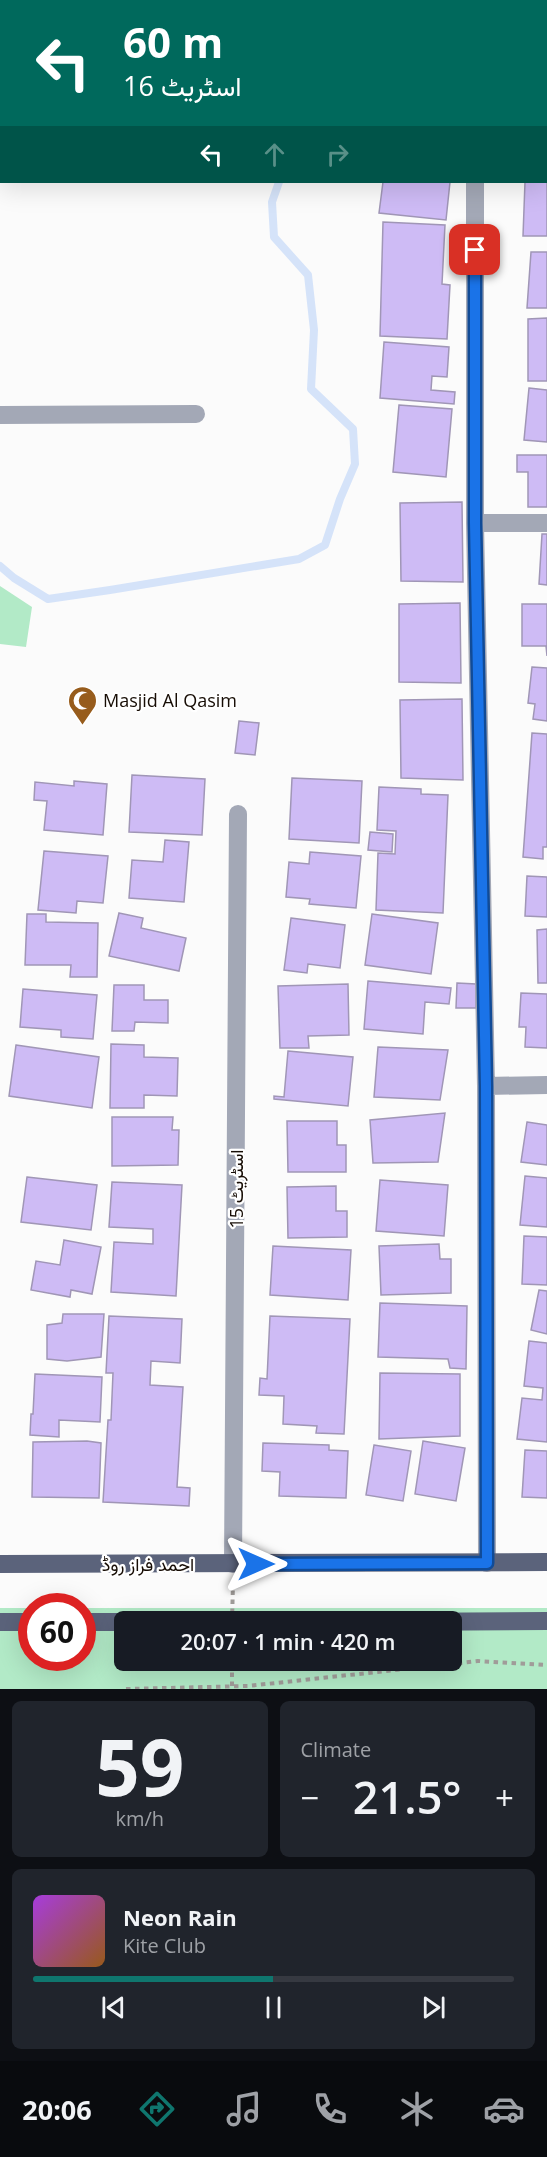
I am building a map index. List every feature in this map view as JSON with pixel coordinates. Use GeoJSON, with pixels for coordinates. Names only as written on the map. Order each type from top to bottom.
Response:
{"type":"FeatureCollection","features":[{"type":"Feature","properties":{"kind":"main road","name":"احمد فراز روڈ"},"geometry":{"type":"LineString","coordinates":[[0,1564],[547,1563]]}},
{"type":"Feature","properties":{"kind":"main road"},"geometry":{"type":"LineString","coordinates":[[462,1622],[547,1621]]}},
{"type":"Feature","properties":{"kind":"main road"},"geometry":{"type":"LineString","coordinates":[[0,1622],[18,1622]]}},
{"type":"Feature","properties":{"kind":"main road"},"geometry":{"type":"LineString","coordinates":[[96,1622],[114,1622]]}},
{"type":"Feature","properties":{"kind":"street"},"geometry":{"type":"LineString","coordinates":[[475,183],[475,523],[486,1086],[487,1563]]}},
{"type":"Feature","properties":{"kind":"street"},"geometry":{"type":"LineString","coordinates":[[0,414],[196,414]]}},
{"type":"Feature","properties":{"kind":"street"},"geometry":{"type":"LineString","coordinates":[[475,523],[547,523]]}},
{"type":"Feature","properties":{"kind":"street","name":"اسٹریٹ 15"},"geometry":{"type":"LineString","coordinates":[[233,1564],[238,814]]}},
{"type":"Feature","properties":{"kind":"street"},"geometry":{"type":"LineString","coordinates":[[486,1086],[547,1085]]}},
{"type":"Feature","properties":{"kind":"path"},"geometry":{"type":"LineString","coordinates":[[232,1611],[233,1564]]}},
{"type":"Feature","properties":{"kind":"path"},"geometry":{"type":"LineString","coordinates":[[126,1689],[232,1686],[343,1677],[478,1661],[547,1665]]}},
{"type":"Feature","properties":{"kind":"path"},"geometry":{"type":"LineString","coordinates":[[232,1671],[232,1686]]}},
{"type":"Feature","properties":{"kind":"green space"},"geometry":{"type":"Polygon","coordinates":[[[0,586],[32,607],[26,647],[0,644],[0,586]]]}},
{"type":"Feature","properties":{"kind":"green space"},"geometry":{"type":"Polygon","coordinates":[[[0,1608],[18,1608],[18,1671],[96,1671],[96,1608],[547,1608],[547,1689],[0,1689],[0,1608]]]}},
{"type":"Feature","properties":{"kind":"building"},"geometry":{"type":"Polygon","coordinates":[[[383,183],[450,183],[446,220],[379,213],[383,183]]]}},
{"type":"Feature","properties":{"kind":"building"},"geometry":{"type":"Polygon","coordinates":[[[525,183],[547,183],[547,236],[523,236],[525,183]]]}},
{"type":"Feature","properties":{"kind":"building"},"geometry":{"type":"Polygon","coordinates":[[[383,222],[445,225],[442,284],[450,285],[447,339],[380,336],[383,222]]]}},
{"type":"Feature","properties":{"kind":"building"},"geometry":{"type":"Polygon","coordinates":[[[531,252],[547,252],[547,308],[527,308],[531,252]]]}},
{"type":"Feature","properties":{"kind":"building"},"geometry":{"type":"Polygon","coordinates":[[[547,318],[547,381],[528,381],[528,319],[547,318]]]}},
{"type":"Feature","properties":{"kind":"building"},"geometry":{"type":"Polygon","coordinates":[[[384,342],[449,347],[447,377],[432,376],[431,390],[455,392],[454,404],[380,398],[384,342]]]}},
{"type":"Feature","properties":{"kind":"building"},"geometry":{"type":"Polygon","coordinates":[[[529,388],[547,390],[547,442],[524,440],[529,388]]]}},
{"type":"Feature","properties":{"kind":"building"},"geometry":{"type":"Polygon","coordinates":[[[399,405],[452,409],[446,477],[393,472],[399,405]]]}},
{"type":"Feature","properties":{"kind":"building"},"geometry":{"type":"Polygon","coordinates":[[[517,455],[547,455],[547,507],[528,507],[528,472],[517,472],[517,455]]]}},
{"type":"Feature","properties":{"kind":"building"},"geometry":{"type":"Polygon","coordinates":[[[462,502],[463,582],[401,581],[400,503],[462,502]]]}},
{"type":"Feature","properties":{"kind":"building"},"geometry":{"type":"Polygon","coordinates":[[[542,534],[547,534],[547,585],[539,584],[542,534]]]}},
{"type":"Feature","properties":{"kind":"building"},"geometry":{"type":"Polygon","coordinates":[[[460,603],[461,683],[399,682],[399,604],[460,603]]]}},
{"type":"Feature","properties":{"kind":"building"},"geometry":{"type":"Polygon","coordinates":[[[522,604],[547,604],[547,656],[546,646],[522,646],[522,604]]]}},
{"type":"Feature","properties":{"kind":"building"},"geometry":{"type":"Polygon","coordinates":[[[532,667],[547,668],[547,721],[533,719],[535,704],[528,703],[532,667]]]}},
{"type":"Feature","properties":{"kind":"building"},"geometry":{"type":"Polygon","coordinates":[[[462,699],[463,780],[401,778],[400,700],[462,699]]]}},
{"type":"Feature","properties":{"kind":"building"},"geometry":{"type":"Polygon","coordinates":[[[239,721],[259,723],[255,755],[235,753],[239,721]]]}},
{"type":"Feature","properties":{"kind":"building"},"geometry":{"type":"Polygon","coordinates":[[[532,733],[547,734],[547,847],[543,847],[543,859],[523,857],[532,733]]]}},
{"type":"Feature","properties":{"kind":"building"},"geometry":{"type":"Polygon","coordinates":[[[132,775],[205,779],[202,835],[129,832],[132,775]]]}},
{"type":"Feature","properties":{"kind":"building"},"geometry":{"type":"Polygon","coordinates":[[[292,778],[362,781],[359,843],[289,839],[292,778]]]}},
{"type":"Feature","properties":{"kind":"building"},"geometry":{"type":"Polygon","coordinates":[[[74,781],[107,784],[103,835],[44,830],[47,801],[34,800],[35,782],[74,786],[74,781]]]}},
{"type":"Feature","properties":{"kind":"building"},"geometry":{"type":"Polygon","coordinates":[[[379,787],[421,789],[421,794],[448,795],[443,913],[376,910],[378,853],[395,854],[396,831],[377,830],[379,787]]]}},
{"type":"Feature","properties":{"kind":"building"},"geometry":{"type":"Polygon","coordinates":[[[370,832],[393,834],[392,852],[368,850],[370,832]]]}},
{"type":"Feature","properties":{"kind":"building"},"geometry":{"type":"Polygon","coordinates":[[[165,840],[189,842],[184,902],[129,898],[132,860],[163,862],[165,840]]]}},
{"type":"Feature","properties":{"kind":"building"},"geometry":{"type":"Polygon","coordinates":[[[44,851],[108,856],[103,903],[77,901],[76,913],[38,910],[44,851]]]}},
{"type":"Feature","properties":{"kind":"building"},"geometry":{"type":"Polygon","coordinates":[[[310,852],[361,856],[356,908],[309,904],[310,899],[286,897],[289,862],[309,864],[310,852]]]}},
{"type":"Feature","properties":{"kind":"building"},"geometry":{"type":"Polygon","coordinates":[[[527,876],[547,877],[547,917],[525,916],[527,876]]]}},
{"type":"Feature","properties":{"kind":"building"},"geometry":{"type":"Polygon","coordinates":[[[119,913],[143,918],[141,928],[186,938],[179,971],[109,956],[119,913]]]}},
{"type":"Feature","properties":{"kind":"building"},"geometry":{"type":"Polygon","coordinates":[[[27,914],[46,914],[46,922],[98,923],[97,977],[70,977],[71,965],[25,965],[27,914]]]}},
{"type":"Feature","properties":{"kind":"building"},"geometry":{"type":"Polygon","coordinates":[[[372,914],[438,923],[431,974],[365,965],[372,914]]]}},
{"type":"Feature","properties":{"kind":"building"},"geometry":{"type":"Polygon","coordinates":[[[291,918],[345,925],[340,968],[308,964],[307,973],[284,970],[291,918]]]}},
{"type":"Feature","properties":{"kind":"building"},"geometry":{"type":"Polygon","coordinates":[[[547,929],[547,983],[538,983],[537,930],[547,929]]]}},
{"type":"Feature","properties":{"kind":"building"},"geometry":{"type":"Polygon","coordinates":[[[368,981],[451,988],[449,1004],[425,1002],[423,1034],[364,1029],[368,981]]]}},
{"type":"Feature","properties":{"kind":"building"},"geometry":{"type":"Polygon","coordinates":[[[457,983],[476,984],[476,1008],[456,1008],[457,983]]]}},
{"type":"Feature","properties":{"kind":"building"},"geometry":{"type":"Polygon","coordinates":[[[348,984],[349,1035],[308,1036],[309,1048],[280,1048],[278,986],[348,984]]]}},
{"type":"Feature","properties":{"kind":"building"},"geometry":{"type":"Polygon","coordinates":[[[114,985],[144,985],[144,1000],[168,1000],[168,1023],[135,1022],[134,1031],[112,1031],[114,985]]]}},
{"type":"Feature","properties":{"kind":"building"},"geometry":{"type":"Polygon","coordinates":[[[23,989],[97,995],[93,1039],[61,1037],[61,1030],[20,1027],[23,989]]]}},
{"type":"Feature","properties":{"kind":"building"},"geometry":{"type":"Polygon","coordinates":[[[521,993],[547,994],[547,1048],[525,1047],[526,1027],[519,1027],[521,993]]]}},
{"type":"Feature","properties":{"kind":"building"},"geometry":{"type":"Polygon","coordinates":[[[111,1044],[144,1045],[144,1057],[178,1058],[177,1096],[144,1095],[144,1108],[110,1108],[111,1044]]]}},
{"type":"Feature","properties":{"kind":"building"},"geometry":{"type":"Polygon","coordinates":[[[16,1045],[99,1057],[92,1108],[9,1096],[16,1045]]]}},
{"type":"Feature","properties":{"kind":"building"},"geometry":{"type":"Polygon","coordinates":[[[378,1047],[448,1050],[440,1100],[374,1097],[378,1047]]]}},
{"type":"Feature","properties":{"kind":"building"},"geometry":{"type":"Polygon","coordinates":[[[288,1051],[353,1057],[348,1106],[274,1099],[274,1096],[284,1097],[288,1051]]]}},
{"type":"Feature","properties":{"kind":"building"},"geometry":{"type":"Polygon","coordinates":[[[445,1113],[438,1162],[373,1163],[370,1120],[445,1113]]]}},
{"type":"Feature","properties":{"kind":"building"},"geometry":{"type":"Polygon","coordinates":[[[112,1117],[173,1117],[172,1130],[179,1130],[178,1165],[112,1166],[112,1117]]]}},
{"type":"Feature","properties":{"kind":"building"},"geometry":{"type":"Polygon","coordinates":[[[287,1121],[337,1121],[337,1145],[346,1145],[346,1172],[288,1172],[287,1121]]]}},
{"type":"Feature","properties":{"kind":"building"},"geometry":{"type":"Polygon","coordinates":[[[527,1122],[547,1125],[547,1165],[521,1162],[527,1122]]]}},
{"type":"Feature","properties":{"kind":"building"},"geometry":{"type":"Polygon","coordinates":[[[525,1176],[547,1178],[547,1227],[520,1225],[525,1176]]]}},
{"type":"Feature","properties":{"kind":"building"},"geometry":{"type":"Polygon","coordinates":[[[27,1177],[97,1185],[91,1230],[21,1222],[27,1177]]]}},
{"type":"Feature","properties":{"kind":"building"},"geometry":{"type":"Polygon","coordinates":[[[380,1180],[448,1185],[444,1236],[376,1231],[380,1180]]]}},
{"type":"Feature","properties":{"kind":"building"},"geometry":{"type":"Polygon","coordinates":[[[112,1182],[182,1185],[176,1296],[111,1292],[114,1242],[153,1244],[153,1229],[109,1227],[112,1182]]]}},
{"type":"Feature","properties":{"kind":"building"},"geometry":{"type":"Polygon","coordinates":[[[336,1186],[336,1211],[347,1211],[347,1237],[288,1238],[287,1187],[336,1186]]]}},
{"type":"Feature","properties":{"kind":"building"},"geometry":{"type":"Polygon","coordinates":[[[524,1236],[547,1237],[547,1285],[522,1284],[524,1236]]]}},
{"type":"Feature","properties":{"kind":"building"},"geometry":{"type":"Polygon","coordinates":[[[64,1240],[101,1247],[92,1294],[71,1290],[70,1297],[31,1290],[36,1261],[60,1265],[64,1240]]]}},
{"type":"Feature","properties":{"kind":"building"},"geometry":{"type":"Polygon","coordinates":[[[439,1244],[440,1259],[451,1259],[451,1293],[381,1295],[379,1246],[439,1244]]]}},
{"type":"Feature","properties":{"kind":"building"},"geometry":{"type":"Polygon","coordinates":[[[273,1246],[351,1250],[348,1300],[270,1295],[273,1246]]]}},
{"type":"Feature","properties":{"kind":"building"},"geometry":{"type":"Polygon","coordinates":[[[539,1290],[547,1291],[547,1334],[531,1330],[539,1290]]]}},
{"type":"Feature","properties":{"kind":"building"},"geometry":{"type":"Polygon","coordinates":[[[380,1303],[467,1306],[466,1369],[450,1368],[448,1359],[378,1357],[380,1303]]]}},
{"type":"Feature","properties":{"kind":"building"},"geometry":{"type":"Polygon","coordinates":[[[63,1314],[104,1314],[101,1357],[67,1361],[47,1359],[47,1325],[62,1323],[63,1314]]]}},
{"type":"Feature","properties":{"kind":"building"},"geometry":{"type":"Polygon","coordinates":[[[109,1316],[182,1319],[180,1363],[151,1361],[150,1385],[183,1387],[177,1487],[190,1488],[189,1506],[103,1502],[113,1373],[106,1373],[109,1316]]]}},
{"type":"Feature","properties":{"kind":"building"},"geometry":{"type":"Polygon","coordinates":[[[270,1316],[350,1319],[344,1434],[316,1433],[317,1426],[283,1424],[284,1396],[259,1395],[260,1378],[267,1379],[270,1316]]]}},
{"type":"Feature","properties":{"kind":"building"},"geometry":{"type":"Polygon","coordinates":[[[529,1341],[547,1343],[547,1442],[517,1439],[522,1398],[542,1400],[543,1388],[524,1386],[529,1341]]]}},
{"type":"Feature","properties":{"kind":"building"},"geometry":{"type":"Polygon","coordinates":[[[380,1373],[460,1374],[460,1436],[379,1439],[380,1373]]]}},
{"type":"Feature","properties":{"kind":"building"},"geometry":{"type":"Polygon","coordinates":[[[35,1374],[102,1377],[100,1422],[59,1420],[59,1437],[30,1435],[35,1374]]]}},
{"type":"Feature","properties":{"kind":"building"},"geometry":{"type":"Polygon","coordinates":[[[423,1441],[465,1448],[456,1501],[415,1494],[423,1441]]]}},
{"type":"Feature","properties":{"kind":"building"},"geometry":{"type":"Polygon","coordinates":[[[33,1442],[101,1443],[99,1498],[32,1497],[33,1442]]]}},
{"type":"Feature","properties":{"kind":"building"},"geometry":{"type":"Polygon","coordinates":[[[263,1443],[329,1445],[329,1450],[348,1451],[346,1498],[279,1496],[280,1472],[262,1471],[263,1443]]]}},
{"type":"Feature","properties":{"kind":"building"},"geometry":{"type":"Polygon","coordinates":[[[374,1445],[411,1451],[403,1501],[366,1495],[374,1445]]]}},
{"type":"Feature","properties":{"kind":"building"},"geometry":{"type":"Polygon","coordinates":[[[525,1450],[547,1451],[547,1498],[522,1497],[525,1450]]]}},
{"type":"Feature","properties":{"kind":"waterway"},"geometry":{"type":"LineString","coordinates":[[0,566],[14,578],[48,599],[299,559],[325,545],[340,499],[355,464],[353,429],[311,389],[314,330],[308,275],[274,237],[272,202],[279,183]]}},
{"type":"Feature","properties":{"kind":"place","name":"Masjid Al Qasim"},"geometry":{"type":"Point","coordinates":[82,726]}},
{"type":"Feature","properties":{"kind":"route"},"geometry":{"type":"LineString","coordinates":[[256,1564],[487,1563],[486,1086],[475,523],[475,250]]}}]}
